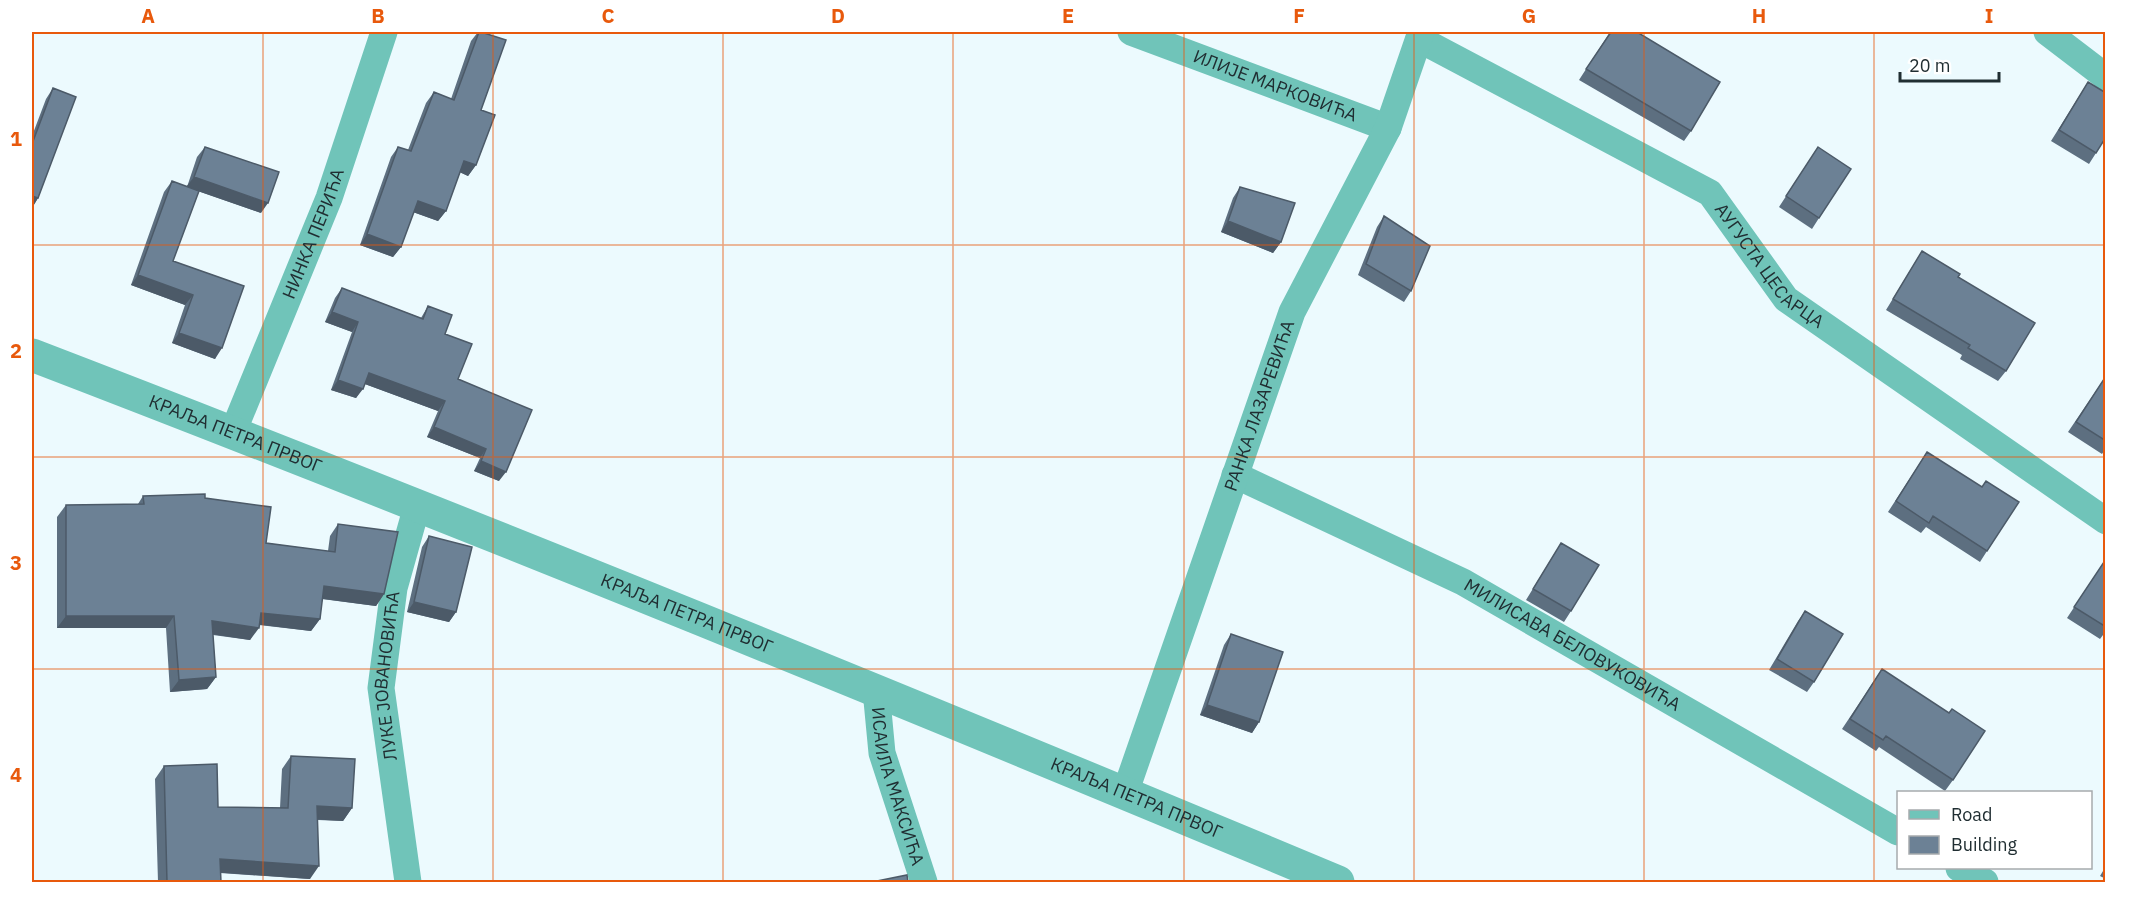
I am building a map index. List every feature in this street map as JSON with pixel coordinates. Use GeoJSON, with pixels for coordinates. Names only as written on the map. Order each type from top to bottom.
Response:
{"type":"FeatureCollection","features":[{"type":"Feature","properties":{"kind":"street","name":"НИНКА ПЕРИЋА"},"geometry":{"type":"LineString","coordinates":[[233,432],[329,198],[384,32]]}},
{"type":"Feature","properties":{"kind":"street","name":"ИЛИЈЕ МАРКОВИЋА"},"geometry":{"type":"LineString","coordinates":[[1131,32],[1388,128]]}},
{"type":"Feature","properties":{"kind":"street"},"geometry":{"type":"LineString","coordinates":[[2047,32],[2106,77]]}},
{"type":"Feature","properties":{"kind":"street","name":"РАНКА ЛАЗАРЕВИЋА"},"geometry":{"type":"LineString","coordinates":[[1125,793],[1292,312],[1388,128],[1420,35]]}},
{"type":"Feature","properties":{"kind":"street","name":"АУГУСТА ЦЕСАРЦА"},"geometry":{"type":"LineString","coordinates":[[1420,35],[1710,193],[1786,299],[2106,521]]}},
{"type":"Feature","properties":{"kind":"street","name":"КРАЉА ПЕТРА ПРВОГ"},"geometry":{"type":"LineString","coordinates":[[32,355],[233,432],[876,690],[1338,882]]}},
{"type":"Feature","properties":{"kind":"street","name":"МИЛИСАВА БЕЛОВУКОВИЋА"},"geometry":{"type":"LineString","coordinates":[[1235,475],[1463,582],[1897,831]]}},
{"type":"Feature","properties":{"kind":"street","name":"ЛУКЕ ЈОВАНОВИЋА"},"geometry":{"type":"LineString","coordinates":[[408,882],[381,688],[394,588],[417,506]]}},
{"type":"Feature","properties":{"kind":"street","name":"ИСАИЛА МАКСИЋА"},"geometry":{"type":"LineString","coordinates":[[876,690],[882,753],[924,882]]}},
{"type":"Feature","properties":{"kind":"street"},"geometry":{"type":"LineString","coordinates":[[1962,869],[1985,882]]}},
{"type":"Feature","properties":{"kind":"building"},"geometry":{"type":"Polygon","coordinates":[[[479,32],[506,40],[481,110],[495,115],[476,165],[464,161],[446,211],[418,201],[401,247],[367,234],[398,147],[411,151],[434,92],[454,100],[479,32]]]}},
{"type":"Feature","properties":{"kind":"building"},"geometry":{"type":"Polygon","coordinates":[[[1611,32],[1637,32],[1720,82],[1691,131],[1586,69],[1611,32]]]}},
{"type":"Feature","properties":{"kind":"building"},"geometry":{"type":"Polygon","coordinates":[[[2088,82],[2106,93],[2106,137],[2096,153],[2059,130],[2088,82]]]}},
{"type":"Feature","properties":{"kind":"building"},"geometry":{"type":"Polygon","coordinates":[[[53,88],[76,97],[38,198],[32,196],[32,144],[53,88]]]}},
{"type":"Feature","properties":{"kind":"building"},"geometry":{"type":"Polygon","coordinates":[[[205,147],[279,172],[268,203],[194,177],[205,147]]]}},
{"type":"Feature","properties":{"kind":"building"},"geometry":{"type":"Polygon","coordinates":[[[1818,147],[1851,169],[1819,218],[1786,196],[1818,147]]]}},
{"type":"Feature","properties":{"kind":"building"},"geometry":{"type":"Polygon","coordinates":[[[172,181],[199,191],[173,261],[244,286],[222,348],[179,333],[193,295],[138,275],[172,181]]]}},
{"type":"Feature","properties":{"kind":"building"},"geometry":{"type":"Polygon","coordinates":[[[1240,187],[1295,203],[1281,242],[1228,221],[1240,187]]]}},
{"type":"Feature","properties":{"kind":"building"},"geometry":{"type":"Polygon","coordinates":[[[1384,216],[1430,246],[1411,291],[1366,264],[1384,216]]]}},
{"type":"Feature","properties":{"kind":"building"},"geometry":{"type":"Polygon","coordinates":[[[1922,251],[1960,274],[1958,277],[2035,323],[2006,371],[1968,348],[1970,345],[1893,299],[1922,251]]]}},
{"type":"Feature","properties":{"kind":"building"},"geometry":{"type":"Polygon","coordinates":[[[342,288],[423,319],[428,306],[452,315],[445,334],[472,344],[458,379],[532,410],[506,472],[481,461],[486,449],[434,427],[445,401],[369,373],[363,389],[338,380],[358,322],[332,312],[342,288]]]}},
{"type":"Feature","properties":{"kind":"building"},"geometry":{"type":"Polygon","coordinates":[[[2106,376],[2106,441],[2076,422],[2106,376]]]}},
{"type":"Feature","properties":{"kind":"building"},"geometry":{"type":"Polygon","coordinates":[[[1927,452],[1982,487],[1986,481],[2019,502],[1987,551],[1933,516],[1929,523],[1896,501],[1927,452]]]}},
{"type":"Feature","properties":{"kind":"building"},"geometry":{"type":"Polygon","coordinates":[[[205,494],[205,498],[271,507],[266,543],[335,552],[338,524],[398,532],[384,594],[324,586],[320,619],[261,613],[259,628],[212,621],[216,677],[179,680],[174,616],[66,616],[66,505],[144,504],[143,496],[205,494]]]}},
{"type":"Feature","properties":{"kind":"building"},"geometry":{"type":"Polygon","coordinates":[[[429,536],[472,547],[456,612],[414,602],[429,536]]]}},
{"type":"Feature","properties":{"kind":"building"},"geometry":{"type":"Polygon","coordinates":[[[1561,543],[1599,565],[1571,611],[1533,589],[1561,543]]]}},
{"type":"Feature","properties":{"kind":"building"},"geometry":{"type":"Polygon","coordinates":[[[2106,559],[2106,627],[2074,607],[2106,559]]]}},
{"type":"Feature","properties":{"kind":"building"},"geometry":{"type":"Polygon","coordinates":[[[1805,611],[1843,634],[1814,682],[1777,659],[1805,611]]]}},
{"type":"Feature","properties":{"kind":"building"},"geometry":{"type":"Polygon","coordinates":[[[1231,634],[1283,652],[1259,722],[1207,705],[1231,634]]]}},
{"type":"Feature","properties":{"kind":"building"},"geometry":{"type":"Polygon","coordinates":[[[1882,669],[1949,713],[1952,709],[1985,731],[1953,780],[1886,736],[1883,740],[1850,719],[1882,669]]]}},
{"type":"Feature","properties":{"kind":"building"},"geometry":{"type":"Polygon","coordinates":[[[291,756],[355,759],[352,808],[317,806],[319,866],[220,859],[221,882],[167,882],[164,766],[217,764],[218,807],[288,808],[291,756]]]}},
{"type":"Feature","properties":{"kind":"building"},"geometry":{"type":"Polygon","coordinates":[[[907,875],[908,882],[872,882],[907,875]]]}}]}
